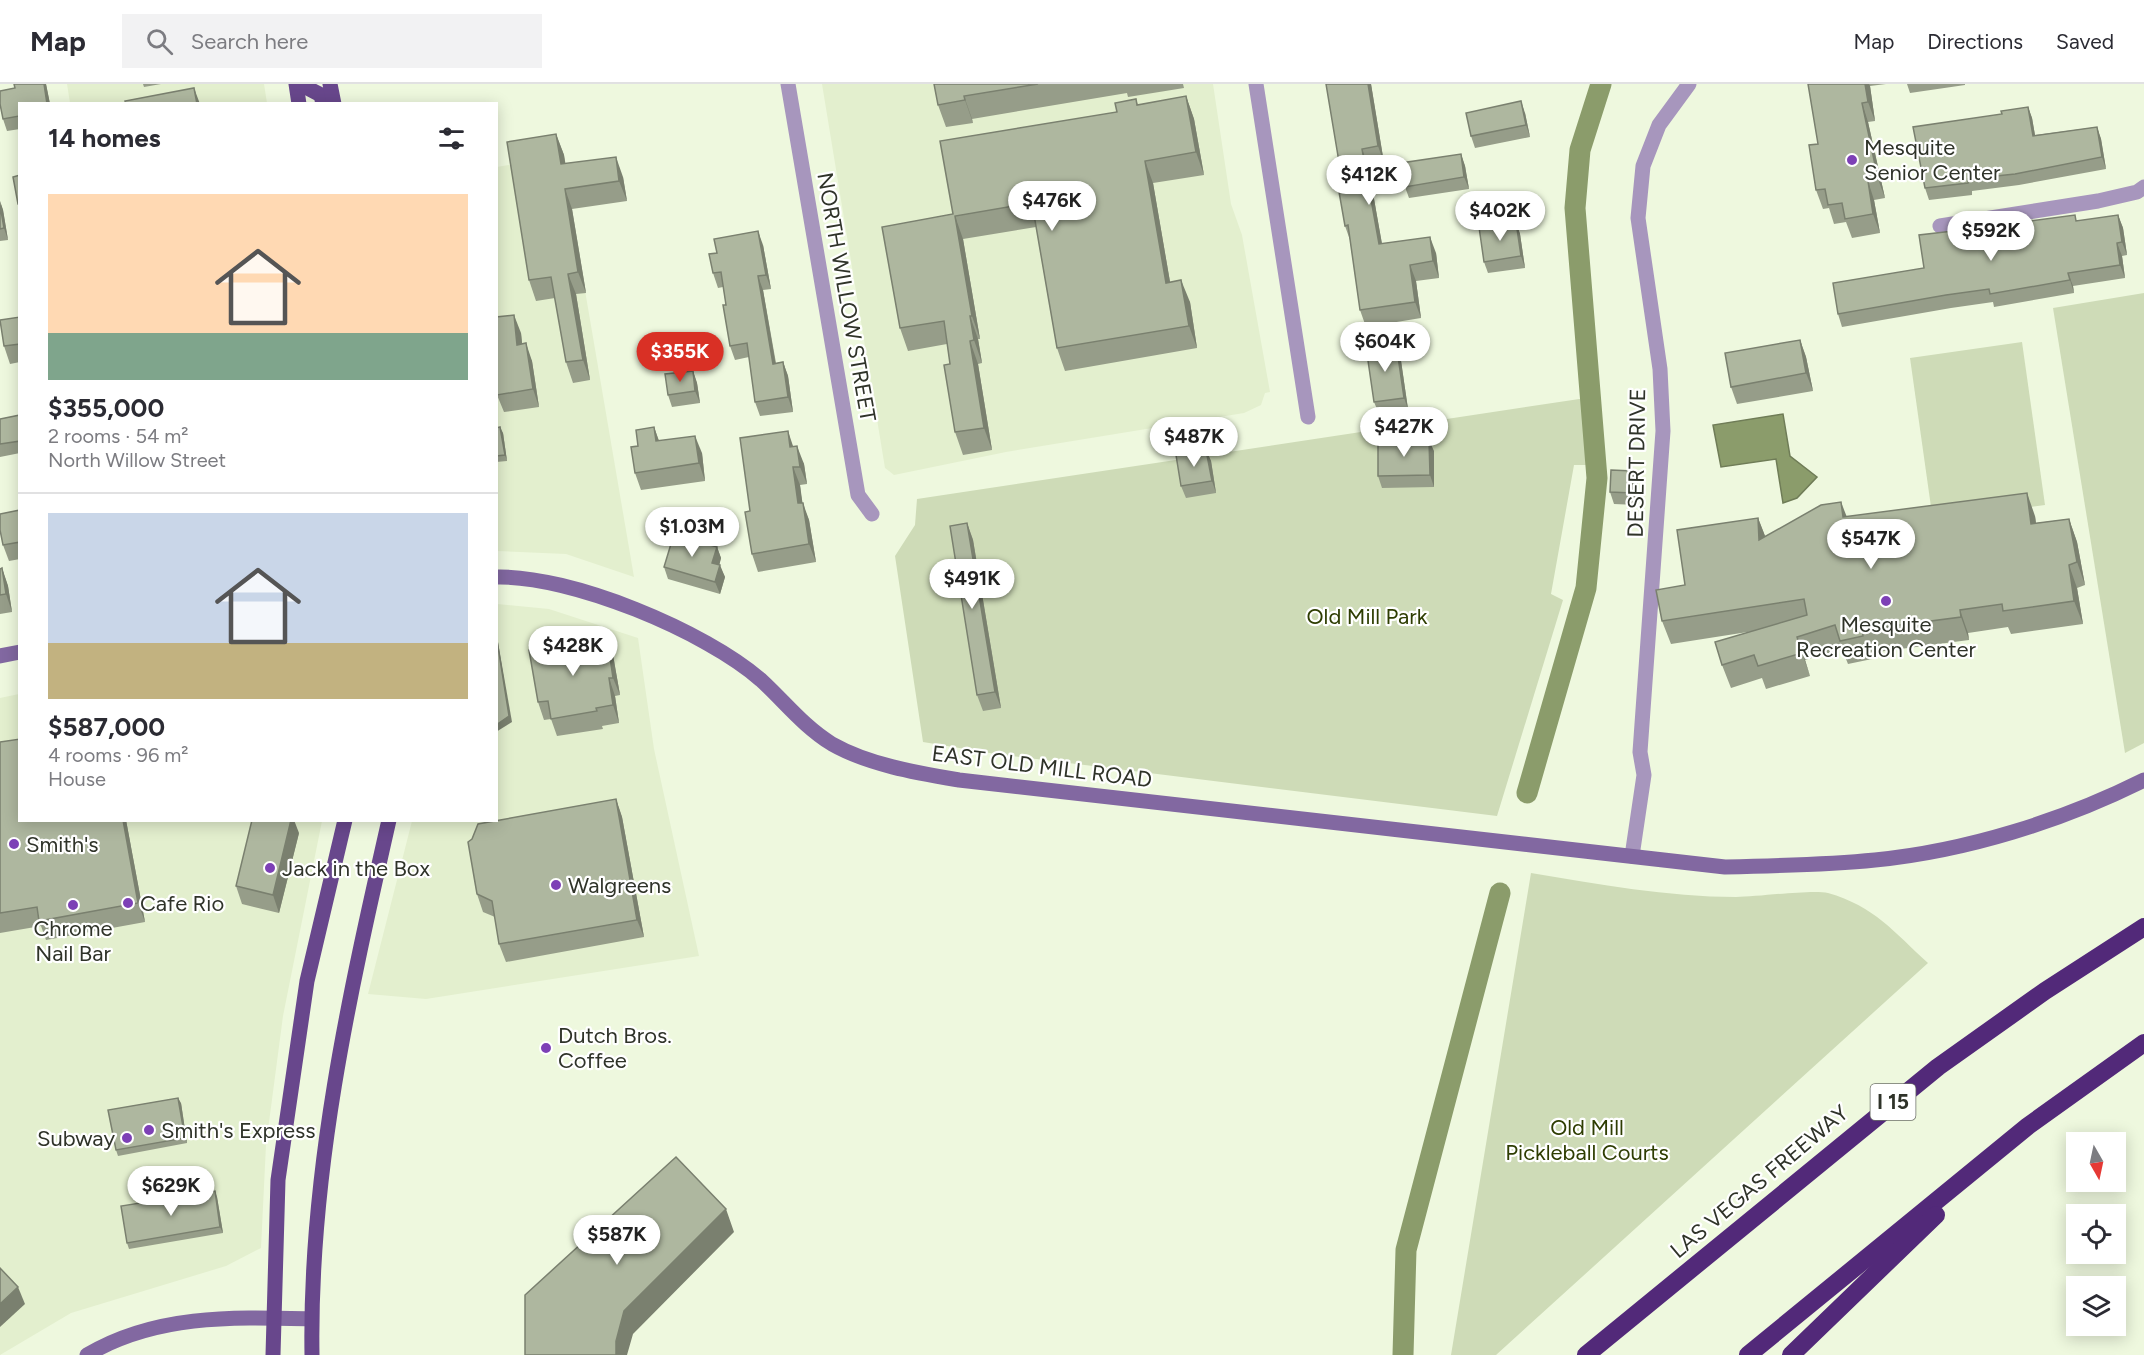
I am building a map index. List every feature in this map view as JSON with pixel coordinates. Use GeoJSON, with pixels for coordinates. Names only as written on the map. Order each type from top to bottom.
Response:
{"type":"FeatureCollection","features":[{"type":"Feature","properties":{"kind":"highway","name":"LAS VEGAS FREEWAY"},"geometry":{"type":"LineString","coordinates":[[1586,1355],[1938,1067],[2045,991],[2144,927]]}},
{"type":"Feature","properties":{"kind":"highway"},"geometry":{"type":"LineString","coordinates":[[1748,1355],[2028,1126],[2144,1043]]}},
{"type":"Feature","properties":{"kind":"highway"},"geometry":{"type":"LineString","coordinates":[[1791,1355],[2028,1126]]}},
{"type":"Feature","properties":{"kind":"main road"},"geometry":{"type":"LineString","coordinates":[[298,102],[298,84],[321,94],[323,102]]}},
{"type":"Feature","properties":{"kind":"main road"},"geometry":{"type":"LineString","coordinates":[[330,84],[334,102]]}},
{"type":"Feature","properties":{"kind":"main road"},"geometry":{"type":"LineString","coordinates":[[273,1355],[278,1180],[307,981],[345,822]]}},
{"type":"Feature","properties":{"kind":"main road"},"geometry":{"type":"LineString","coordinates":[[312,1355],[311,1319],[320,1190],[332,1098],[351,988],[389,822]]}},
{"type":"Feature","properties":{"kind":"street","name":"NORTH WILLOW STREET"},"geometry":{"type":"LineString","coordinates":[[788,84],[858,495],[872,514]]}},
{"type":"Feature","properties":{"kind":"street"},"geometry":{"type":"LineString","coordinates":[[1256,84],[1308,417]]}},
{"type":"Feature","properties":{"kind":"street","name":"DESERT DRIVE"},"geometry":{"type":"LineString","coordinates":[[1632,856],[1644,775],[1640,752],[1663,431],[1660,369],[1638,218],[1643,166],[1659,124],[1689,84]]}},
{"type":"Feature","properties":{"kind":"street"},"geometry":{"type":"LineString","coordinates":[[1940,226],[2098,201],[2137,192],[2144,187]]}},
{"type":"Feature","properties":{"kind":"street","name":"EAST OLD MILL ROAD"},"geometry":{"type":"LineString","coordinates":[[498,577],[570,588],[661,619],[731,657],[762,681],[803,724],[834,745],[912,772],[959,780],[1725,867],[1801,866],[1876,860],[1938,850],[2049,820],[2144,780]]}},
{"type":"Feature","properties":{"kind":"street"},"geometry":{"type":"LineString","coordinates":[[0,656],[18,652]]}},
{"type":"Feature","properties":{"kind":"street"},"geometry":{"type":"LineString","coordinates":[[87,1355],[108,1343],[158,1326],[204,1318],[311,1319]]}},
{"type":"Feature","properties":{"kind":"shaded area"},"geometry":{"type":"Polygon","coordinates":[[[67,84],[264,84],[267,102],[70,102],[67,84]]]}},
{"type":"Feature","properties":{"kind":"shaded area"},"geometry":{"type":"Polygon","coordinates":[[[822,84],[1213,84],[1231,204],[1242,235],[1270,392],[1265,393],[1261,405],[1244,413],[1006,452],[894,475],[885,468],[822,84]]]}},
{"type":"Feature","properties":{"kind":"shaded area"},"geometry":{"type":"Polygon","coordinates":[[[562,156],[634,577],[566,554],[498,551],[498,167],[562,156]]]}},
{"type":"Feature","properties":{"kind":"shaded area"},"geometry":{"type":"Polygon","coordinates":[[[1783,414],[1790,456],[1817,477],[1797,498],[1783,503],[1776,459],[1721,467],[1713,425],[1783,414]]]}},
{"type":"Feature","properties":{"kind":"shaded area"},"geometry":{"type":"Polygon","coordinates":[[[498,604],[549,609],[638,638],[654,749],[699,956],[426,999],[368,994],[412,822],[498,822],[498,604]]]}},
{"type":"Feature","properties":{"kind":"shaded area"},"geometry":{"type":"Polygon","coordinates":[[[18,694],[18,822],[322,822],[283,1016],[266,1145],[261,1248],[226,1266],[71,1313],[0,1355],[0,698],[18,694]]]}},
{"type":"Feature","properties":{"kind":"green space"},"geometry":{"type":"Polygon","coordinates":[[[2144,293],[2144,743],[2125,753],[2053,308],[2144,293]]]}},
{"type":"Feature","properties":{"kind":"green space"},"geometry":{"type":"Polygon","coordinates":[[[2022,342],[2045,505],[1933,521],[1910,358],[2022,342]]]}},
{"type":"Feature","properties":{"kind":"green space","name":"Old Mill Park"},"geometry":{"type":"Polygon","coordinates":[[[1586,398],[1590,465],[1574,465],[1551,594],[1563,600],[1497,816],[996,754],[923,742],[895,556],[915,525],[917,499],[1586,398]]]}},
{"type":"Feature","properties":{"kind":"green space","name":"Old Mill Pickleball Courts"},"geometry":{"type":"Polygon","coordinates":[[[1531,873],[1684,895],[1736,897],[1828,893],[1858,905],[1883,921],[1928,963],[1496,1355],[1451,1355],[1531,873]]]}},
{"type":"Feature","properties":{"kind":"building"},"geometry":{"type":"Polygon","coordinates":[[[14,84],[44,84],[47,102],[18,102],[18,116],[3,119],[0,91],[15,88],[14,84]]]}},
{"type":"Feature","properties":{"kind":"building"},"geometry":{"type":"Polygon","coordinates":[[[934,84],[1038,84],[964,96],[965,100],[938,105],[934,84]]]}},
{"type":"Feature","properties":{"kind":"building"},"geometry":{"type":"Polygon","coordinates":[[[1326,84],[1368,84],[1378,146],[1362,149],[1379,244],[1430,237],[1433,261],[1410,265],[1415,302],[1360,310],[1348,225],[1345,226],[1335,169],[1340,168],[1326,84]]]}},
{"type":"Feature","properties":{"kind":"building","name":"Mesquite Senior Center"},"geometry":{"type":"Polygon","coordinates":[[[1808,84],[1865,84],[1868,102],[1862,103],[1878,179],[1868,181],[1873,214],[1845,219],[1842,203],[1828,205],[1825,189],[1816,190],[1809,145],[1818,144],[1808,84]]]}},
{"type":"Feature","properties":{"kind":"building"},"geometry":{"type":"Polygon","coordinates":[[[194,88],[197,102],[125,102],[194,88]]]}},
{"type":"Feature","properties":{"kind":"building"},"geometry":{"type":"Polygon","coordinates":[[[1186,96],[1196,152],[1145,161],[1166,283],[1181,280],[1189,326],[1057,348],[1032,203],[955,216],[972,316],[970,316],[974,340],[970,341],[984,428],[955,432],[944,365],[950,364],[944,321],[900,328],[882,227],[953,214],[940,141],[1117,112],[1115,103],[1136,99],[1137,105],[1186,96]]]}},
{"type":"Feature","properties":{"kind":"building"},"geometry":{"type":"Polygon","coordinates":[[[1521,101],[1526,125],[1471,136],[1466,113],[1521,101]]]}},
{"type":"Feature","properties":{"kind":"building"},"geometry":{"type":"Polygon","coordinates":[[[2028,107],[2033,136],[2097,127],[2102,157],[2015,174],[1968,179],[1968,183],[1925,188],[1913,127],[2002,114],[2001,111],[2028,107]]]}},
{"type":"Feature","properties":{"kind":"building"},"geometry":{"type":"Polygon","coordinates":[[[556,134],[561,164],[616,157],[619,181],[565,189],[578,272],[568,274],[583,360],[566,362],[551,277],[529,280],[507,142],[556,134]]]}},
{"type":"Feature","properties":{"kind":"building"},"geometry":{"type":"Polygon","coordinates":[[[1461,154],[1464,177],[1405,187],[1401,163],[1461,154]]]}},
{"type":"Feature","properties":{"kind":"building"},"geometry":{"type":"Polygon","coordinates":[[[18,176],[18,204],[13,177],[18,176]]]}},
{"type":"Feature","properties":{"kind":"building"},"geometry":{"type":"Polygon","coordinates":[[[0,205],[4,228],[0,229],[0,205]]]}},
{"type":"Feature","properties":{"kind":"building"},"geometry":{"type":"Polygon","coordinates":[[[2075,215],[2076,221],[2118,215],[2122,242],[2117,243],[2120,265],[2068,273],[2070,280],[1990,294],[1989,289],[1838,314],[1833,283],[1924,268],[1919,235],[1979,228],[1980,236],[2015,231],[2014,223],[2075,215]]]}},
{"type":"Feature","properties":{"kind":"building"},"geometry":{"type":"Polygon","coordinates":[[[1516,222],[1521,256],[1484,262],[1479,227],[1516,222]]]}},
{"type":"Feature","properties":{"kind":"building"},"geometry":{"type":"Polygon","coordinates":[[[758,231],[766,275],[758,276],[773,364],[783,362],[788,397],[755,402],[747,343],[730,346],[723,305],[726,305],[721,272],[713,273],[709,254],[717,253],[714,239],[758,231]]]}},
{"type":"Feature","properties":{"kind":"building"},"geometry":{"type":"Polygon","coordinates":[[[514,315],[517,345],[526,343],[533,389],[498,395],[498,317],[514,315]]]}},
{"type":"Feature","properties":{"kind":"building"},"geometry":{"type":"Polygon","coordinates":[[[18,317],[18,344],[4,346],[0,320],[18,317]]]}},
{"type":"Feature","properties":{"kind":"building"},"geometry":{"type":"Polygon","coordinates":[[[1800,340],[1806,373],[1731,387],[1725,353],[1800,340]]]}},
{"type":"Feature","properties":{"kind":"building"},"geometry":{"type":"Polygon","coordinates":[[[1396,343],[1404,398],[1374,402],[1366,347],[1396,343]]]}},
{"type":"Feature","properties":{"kind":"building"},"geometry":{"type":"Polygon","coordinates":[[[693,371],[695,391],[668,395],[665,374],[693,371]]]}},
{"type":"Feature","properties":{"kind":"building"},"geometry":{"type":"Polygon","coordinates":[[[18,415],[18,441],[0,444],[0,419],[18,415]]]}},
{"type":"Feature","properties":{"kind":"building"},"geometry":{"type":"Polygon","coordinates":[[[500,427],[505,455],[498,456],[498,428],[500,427]]]}},
{"type":"Feature","properties":{"kind":"building"},"geometry":{"type":"Polygon","coordinates":[[[654,427],[656,441],[695,436],[699,463],[635,473],[631,447],[638,446],[636,430],[654,427]]]}},
{"type":"Feature","properties":{"kind":"building"},"geometry":{"type":"Polygon","coordinates":[[[788,431],[790,447],[797,446],[800,467],[793,467],[798,503],[803,503],[809,544],[752,554],[745,512],[750,511],[740,438],[788,431]]]}},
{"type":"Feature","properties":{"kind":"building"},"geometry":{"type":"Polygon","coordinates":[[[1378,440],[1429,440],[1430,475],[1378,476],[1378,440]]]}},
{"type":"Feature","properties":{"kind":"building"},"geometry":{"type":"Polygon","coordinates":[[[1206,450],[1212,481],[1181,486],[1176,455],[1206,450]]]}},
{"type":"Feature","properties":{"kind":"building"},"geometry":{"type":"Polygon","coordinates":[[[1611,470],[1633,471],[1632,493],[1610,492],[1611,470]]]}},
{"type":"Feature","properties":{"kind":"building","name":"Mesquite Recreation Center"},"geometry":{"type":"Polygon","coordinates":[[[2027,493],[2031,524],[2069,519],[2077,562],[2069,565],[2074,601],[2003,611],[2002,604],[1960,610],[1961,617],[1862,630],[1863,636],[1840,641],[1835,625],[1797,637],[1802,653],[1758,666],[1754,655],[1722,665],[1715,642],[1807,615],[1804,599],[1662,621],[1656,590],[1685,585],[1677,530],[1758,518],[1759,540],[1821,505],[1841,502],[1843,517],[2027,493]]]}},
{"type":"Feature","properties":{"kind":"building"},"geometry":{"type":"Polygon","coordinates":[[[18,510],[18,542],[3,545],[0,514],[18,510]]]}},
{"type":"Feature","properties":{"kind":"building"},"geometry":{"type":"Polygon","coordinates":[[[967,523],[995,692],[977,695],[950,526],[967,523]]]}},
{"type":"Feature","properties":{"kind":"building"},"geometry":{"type":"Polygon","coordinates":[[[674,534],[717,547],[712,563],[720,565],[715,582],[664,567],[674,534]]]}},
{"type":"Feature","properties":{"kind":"building"},"geometry":{"type":"Polygon","coordinates":[[[2,568],[6,594],[0,595],[0,569],[2,568]]]}},
{"type":"Feature","properties":{"kind":"building"},"geometry":{"type":"Polygon","coordinates":[[[607,637],[613,678],[609,678],[613,705],[596,708],[597,711],[551,719],[548,701],[538,702],[529,650],[607,637]]]}},
{"type":"Feature","properties":{"kind":"building"},"geometry":{"type":"Polygon","coordinates":[[[498,647],[509,716],[498,724],[498,647]]]}},
{"type":"Feature","properties":{"kind":"building"},"geometry":{"type":"Polygon","coordinates":[[[18,739],[18,822],[123,822],[138,903],[39,921],[37,907],[0,913],[0,742],[18,739]]]}},
{"type":"Feature","properties":{"kind":"building","name":"Walgreens"},"geometry":{"type":"Polygon","coordinates":[[[616,799],[637,920],[499,944],[492,901],[477,894],[468,842],[472,839],[478,824],[616,799]]]}},
{"type":"Feature","properties":{"kind":"building"},"geometry":{"type":"Polygon","coordinates":[[[252,822],[291,822],[273,895],[236,886],[252,822]]]}},
{"type":"Feature","properties":{"kind":"building","name":"Smith's Express"},"geometry":{"type":"Polygon","coordinates":[[[178,1098],[185,1138],[116,1150],[108,1110],[178,1098]]]}},
{"type":"Feature","properties":{"kind":"building"},"geometry":{"type":"Polygon","coordinates":[[[676,1157],[726,1209],[624,1311],[616,1341],[616,1355],[525,1355],[525,1295],[676,1157]]]}},
{"type":"Feature","properties":{"kind":"building"},"geometry":{"type":"Polygon","coordinates":[[[215,1191],[220,1227],[127,1243],[121,1206],[215,1191]]]}},
{"type":"Feature","properties":{"kind":"building"},"geometry":{"type":"Polygon","coordinates":[[[0,1268],[18,1287],[0,1304],[0,1268]]]}},
{"type":"Feature","properties":{"kind":"waterway"},"geometry":{"type":"LineString","coordinates":[[1527,793],[1586,588],[1597,478],[1575,208],[1580,150],[1601,84]]}},
{"type":"Feature","properties":{"kind":"waterway"},"geometry":{"type":"LineString","coordinates":[[1403,1355],[1406,1250],[1500,893]]}},
{"type":"Feature","properties":{"kind":"place","name":"Mesquite Senior Center"},"geometry":{"type":"Point","coordinates":[1852,160]}},
{"type":"Feature","properties":{"kind":"place","name":"Mesquite Recreation Center"},"geometry":{"type":"Point","coordinates":[1886,601]}},
{"type":"Feature","properties":{"kind":"place","name":"Smith's"},"geometry":{"type":"Point","coordinates":[14,844]}},
{"type":"Feature","properties":{"kind":"place","name":"Jack in the Box"},"geometry":{"type":"Point","coordinates":[270,868]}},
{"type":"Feature","properties":{"kind":"place","name":"Walgreens"},"geometry":{"type":"Point","coordinates":[556,885]}},
{"type":"Feature","properties":{"kind":"place","name":"Cafe Rio"},"geometry":{"type":"Point","coordinates":[128,903]}},
{"type":"Feature","properties":{"kind":"place","name":"Chrome Nail Bar"},"geometry":{"type":"Point","coordinates":[73,905]}},
{"type":"Feature","properties":{"kind":"place","name":"Dutch Bros. Coffee"},"geometry":{"type":"Point","coordinates":[546,1048]}},
{"type":"Feature","properties":{"kind":"place","name":"Smith's Express"},"geometry":{"type":"Point","coordinates":[149,1130]}},
{"type":"Feature","properties":{"kind":"place","name":"Subway"},"geometry":{"type":"Point","coordinates":[127,1138]}}]}
